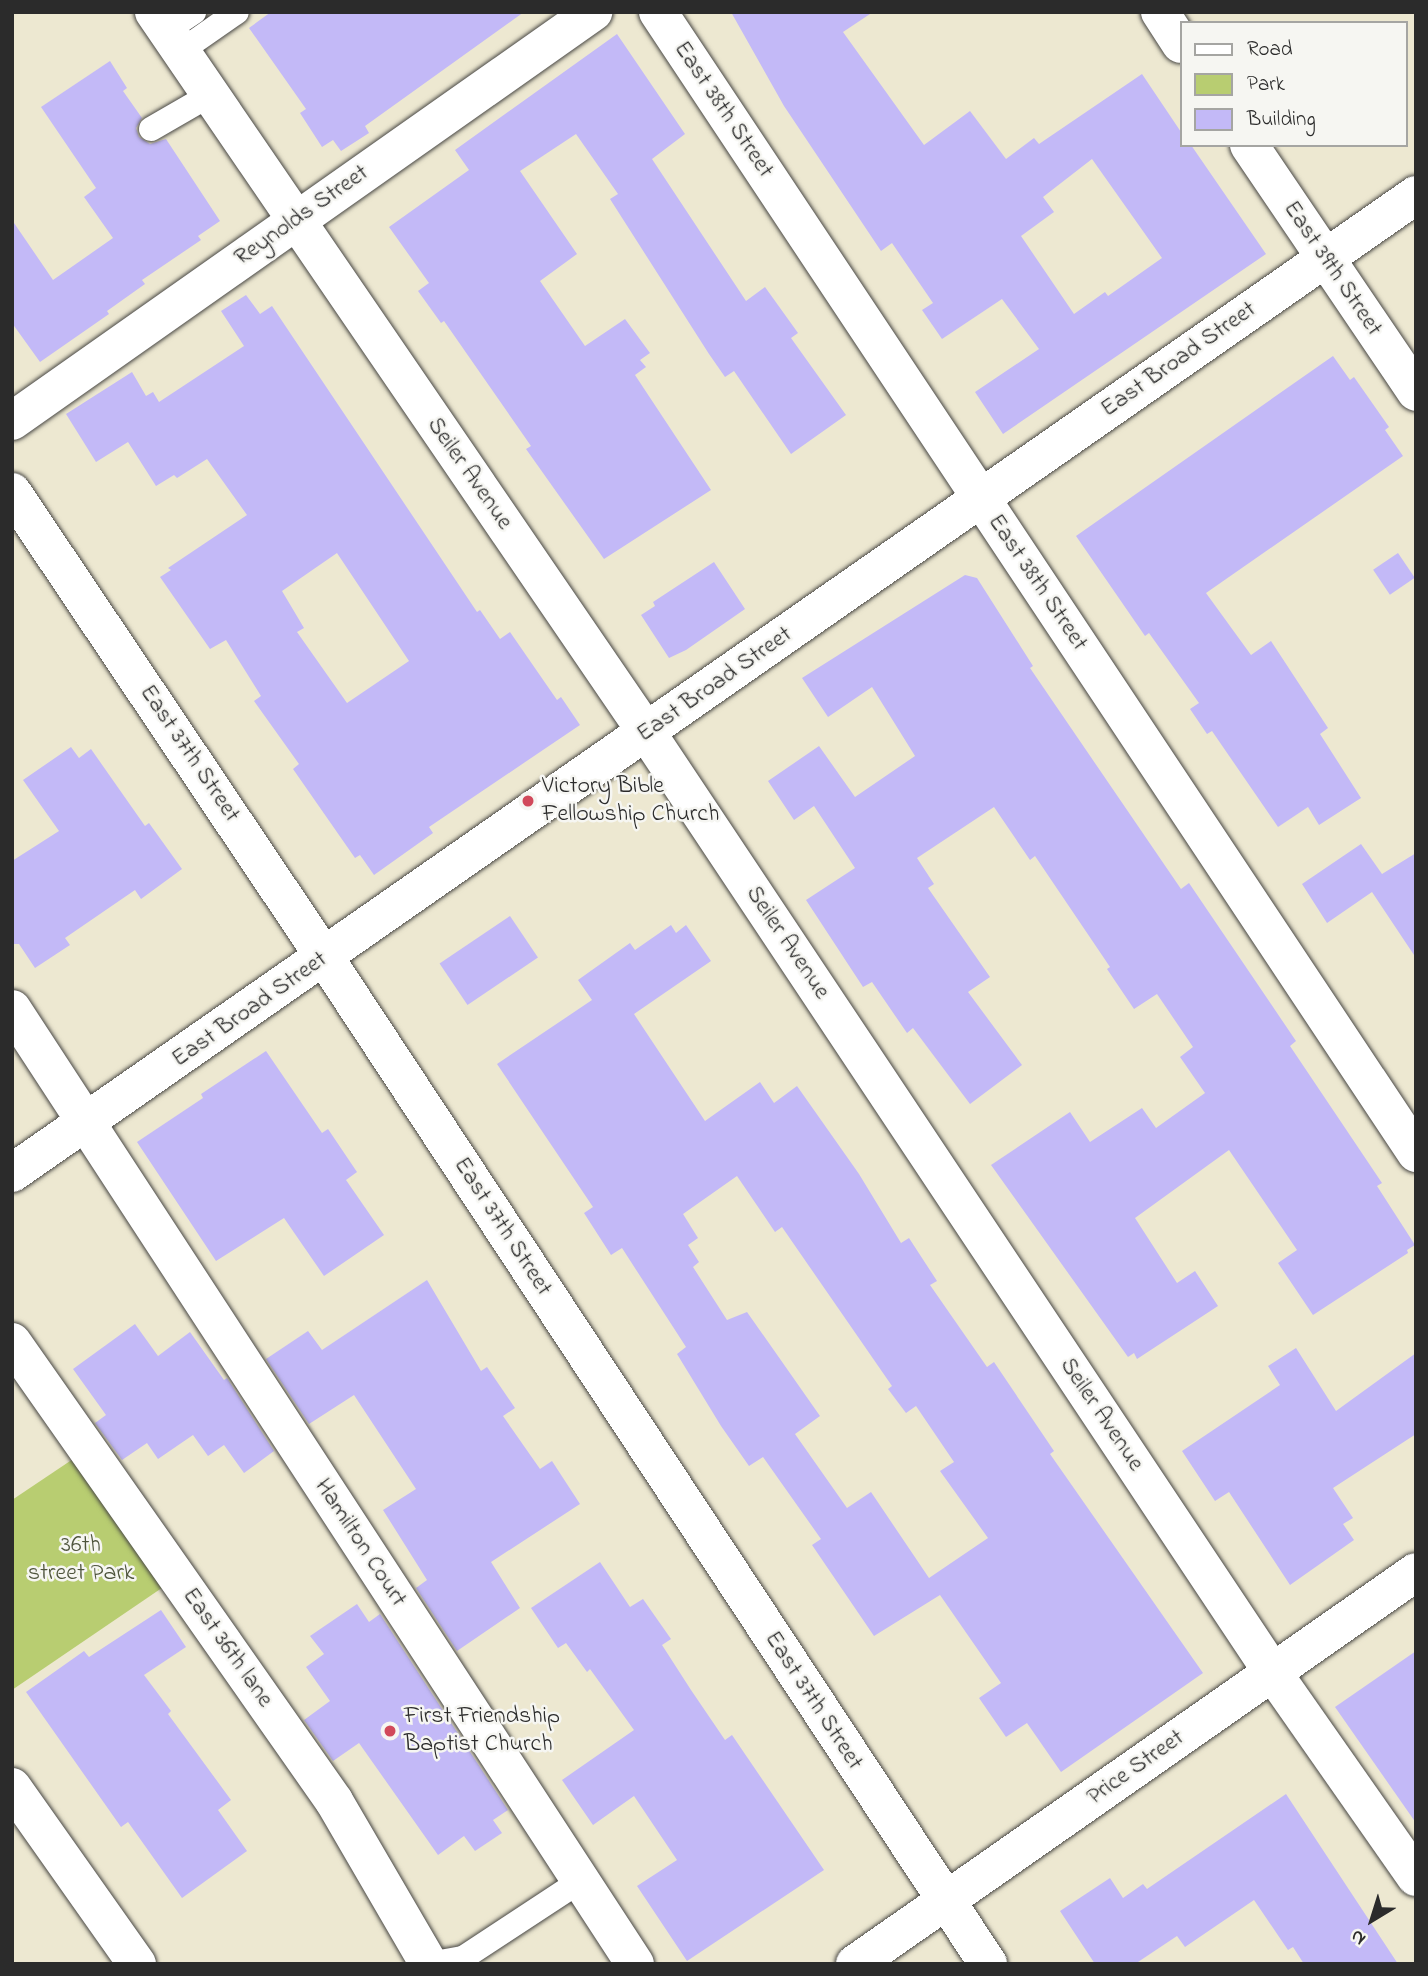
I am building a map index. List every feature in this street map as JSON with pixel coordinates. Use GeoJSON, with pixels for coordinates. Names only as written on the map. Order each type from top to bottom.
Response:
{"type":"FeatureCollection","features":[{"type":"Feature","properties":{"kind":"street","name":"Reynolds Street"},"geometry":{"type":"LineString","coordinates":[[12,421],[593,12]]}},
{"type":"Feature","properties":{"kind":"street","name":"East 38th Street"},"geometry":{"type":"LineString","coordinates":[[658,12],[1416,1153]]}},
{"type":"Feature","properties":{"kind":"street"},"geometry":{"type":"LineString","coordinates":[[1160,12],[1180,42]]}},
{"type":"Feature","properties":{"kind":"street","name":"Seiler Avenue"},"geometry":{"type":"LineString","coordinates":[[174,27],[210,95],[294,221],[647,733],[1273,1673],[1416,1877]]}},
{"type":"Feature","properties":{"kind":"street","name":"East 39th Street"},"geometry":{"type":"LineString","coordinates":[[1250,147],[1416,392]]}},
{"type":"Feature","properties":{"kind":"street","name":"East Broad Street"},"geometry":{"type":"LineString","coordinates":[[12,1173],[325,958],[1416,195]]}},
{"type":"Feature","properties":{"kind":"street","name":"East 37th Street"},"geometry":{"type":"LineString","coordinates":[[12,492],[325,958],[988,1964]]}},
{"type":"Feature","properties":{"kind":"street","name":"Hamilton Court"},"geometry":{"type":"LineString","coordinates":[[12,1009],[635,1964]]}},
{"type":"Feature","properties":{"kind":"street","name":"East 36th lane"},"geometry":{"type":"LineString","coordinates":[[12,1342],[334,1801],[429,1964]]}},
{"type":"Feature","properties":{"kind":"street","name":"Price Street"},"geometry":{"type":"LineString","coordinates":[[855,1964],[1416,1572]]}},
{"type":"Feature","properties":{"kind":"street"},"geometry":{"type":"LineString","coordinates":[[12,1787],[136,1964]]}},
{"type":"Feature","properties":{"kind":"lane"},"geometry":{"type":"LineString","coordinates":[[174,27],[237,12]]}},
{"type":"Feature","properties":{"kind":"lane"},"geometry":{"type":"LineString","coordinates":[[150,129],[210,95]]}},
{"type":"Feature","properties":{"kind":"lane"},"geometry":{"type":"LineString","coordinates":[[429,1964],[463,1958],[580,1881]]}},
{"type":"Feature","properties":{"kind":"green space","name":"36th street Park"},"geometry":{"type":"Polygon","coordinates":[[[88,1449],[178,1577],[12,1690],[12,1500],[88,1449]]]}},
{"type":"Feature","properties":{"kind":"building"},"geometry":{"type":"Polygon","coordinates":[[[271,12],[524,12],[365,126],[369,133],[341,151],[333,140],[322,147],[300,113],[306,109],[249,28],[271,12]]]}},
{"type":"Feature","properties":{"kind":"building"},"geometry":{"type":"Polygon","coordinates":[[[731,12],[873,12],[843,32],[924,145],[970,111],[1006,159],[1034,138],[1039,144],[1142,74],[1180,131],[1180,147],[1192,147],[1266,254],[1003,434],[975,392],[1039,349],[1002,299],[942,339],[922,310],[933,303],[892,243],[881,251],[784,106],[731,12]],[[1092,159],[1043,197],[1054,212],[1021,236],[1074,314],[1105,292],[1108,296],[1162,258],[1092,159]]]}},
{"type":"Feature","properties":{"kind":"building"},"geometry":{"type":"Polygon","coordinates":[[[617,34],[685,134],[652,159],[746,301],[765,287],[798,333],[791,338],[846,415],[791,454],[734,371],[725,377],[709,354],[610,199],[618,194],[576,134],[520,171],[577,254],[540,281],[585,346],[625,319],[650,353],[640,360],[646,367],[635,375],[711,490],[604,559],[526,449],[531,446],[444,321],[441,323],[418,291],[429,283],[389,227],[469,170],[455,150],[617,34]]]}},
{"type":"Feature","properties":{"kind":"building"},"geometry":{"type":"Polygon","coordinates":[[[110,61],[127,88],[123,91],[142,118],[136,128],[139,137],[150,144],[166,139],[220,221],[198,236],[201,240],[142,280],[145,284],[107,311],[109,314],[40,362],[12,323],[12,220],[53,280],[113,238],[84,197],[96,188],[41,107],[110,61]]]}},
{"type":"Feature","properties":{"kind":"building"},"geometry":{"type":"Polygon","coordinates":[[[246,295],[260,314],[272,306],[477,612],[480,610],[500,639],[510,632],[557,700],[561,697],[580,725],[429,827],[433,833],[374,875],[360,855],[355,858],[293,769],[299,764],[254,701],[261,696],[226,640],[210,649],[160,577],[171,570],[168,568],[247,515],[207,459],[177,478],[174,475],[156,486],[128,442],[96,462],[66,414],[132,372],[146,396],[153,392],[159,402],[244,346],[221,311],[246,295]],[[337,553],[282,591],[304,628],[297,632],[347,703],[409,661],[337,553]]]}},
{"type":"Feature","properties":{"kind":"building"},"geometry":{"type":"Polygon","coordinates":[[[1333,356],[1350,380],[1354,377],[1389,427],[1385,430],[1403,456],[1206,593],[1251,655],[1271,641],[1328,728],[1320,734],[1361,798],[1319,825],[1308,807],[1278,827],[1212,731],[1207,734],[1190,709],[1199,703],[1149,633],[1145,636],[1076,536],[1333,356]]]}},
{"type":"Feature","properties":{"kind":"building"},"geometry":{"type":"Polygon","coordinates":[[[1398,553],[1415,578],[1390,595],[1373,570],[1398,553]]]}},
{"type":"Feature","properties":{"kind":"building"},"geometry":{"type":"Polygon","coordinates":[[[714,562],[745,609],[686,650],[669,658],[641,615],[655,606],[653,602],[714,562]]]}},
{"type":"Feature","properties":{"kind":"building"},"geometry":{"type":"Polygon","coordinates":[[[965,575],[977,578],[1033,666],[1030,668],[1181,889],[1189,883],[1296,1041],[1290,1046],[1382,1183],[1377,1186],[1415,1245],[1407,1250],[1408,1253],[1313,1315],[1278,1263],[1297,1250],[1229,1150],[1135,1218],[1177,1283],[1195,1271],[1218,1306],[1137,1359],[1134,1353],[1128,1357],[991,1165],[1070,1112],[1090,1142],[1142,1108],[1156,1128],[1205,1093],[1180,1057],[1193,1047],[1157,994],[1134,1009],[1107,969],[1110,967],[1035,856],[1030,860],[994,807],[917,858],[934,884],[928,888],[990,977],[968,992],[1022,1065],[970,1104],[913,1028],[907,1033],[872,982],[863,987],[806,900],[855,868],[814,806],[794,820],[768,781],[819,746],[855,797],[915,756],[872,687],[828,717],[802,678],[965,575]]]}},
{"type":"Feature","properties":{"kind":"building"},"geometry":{"type":"Polygon","coordinates":[[[71,747],[79,758],[91,749],[145,826],[149,823],[182,869],[141,899],[135,890],[65,938],[70,945],[35,968],[19,944],[12,944],[12,861],[59,831],[23,780],[71,747]]]}},
{"type":"Feature","properties":{"kind":"building"},"geometry":{"type":"Polygon","coordinates":[[[1361,844],[1382,874],[1416,853],[1416,958],[1372,892],[1327,923],[1302,884],[1361,844]]]}},
{"type":"Feature","properties":{"kind":"building"},"geometry":{"type":"Polygon","coordinates":[[[510,916],[538,957],[467,1005],[440,964],[510,916]]]}},
{"type":"Feature","properties":{"kind":"building"},"geometry":{"type":"Polygon","coordinates":[[[671,925],[676,933],[686,925],[711,961],[634,1014],[705,1121],[760,1082],[774,1103],[797,1086],[859,1174],[901,1243],[909,1238],[937,1281],[930,1285],[987,1367],[994,1362],[1054,1451],[1050,1454],[1203,1673],[1061,1772],[1027,1723],[1006,1737],[979,1698],[1001,1683],[940,1595],[874,1636],[812,1545],[821,1539],[763,1457],[749,1466],[721,1426],[677,1354],[686,1347],[622,1248],[611,1255],[584,1213],[593,1207],[497,1064],[592,1000],[578,980],[630,943],[635,950],[671,925]],[[737,1176],[683,1214],[698,1238],[688,1245],[699,1262],[693,1267],[727,1320],[747,1312],[820,1416],[795,1434],[847,1508],[871,1492],[929,1578],[988,1538],[940,1471],[954,1462],[916,1406],[906,1413],[888,1389],[892,1386],[782,1227],[775,1232],[737,1176]]]}},
{"type":"Feature","properties":{"kind":"building"},"geometry":{"type":"Polygon","coordinates":[[[266,1051],[322,1133],[328,1129],[357,1172],[346,1180],[384,1235],[324,1276],[284,1218],[216,1261],[137,1142],[203,1098],[201,1094],[266,1051]]]}},
{"type":"Feature","properties":{"kind":"building"},"geometry":{"type":"Polygon","coordinates":[[[427,1280],[481,1371],[487,1367],[515,1408],[503,1416],[540,1469],[552,1461],[580,1504],[491,1562],[520,1608],[457,1651],[416,1588],[427,1580],[383,1510],[416,1489],[354,1395],[309,1424],[266,1359],[308,1331],[322,1350],[427,1280]]]}},
{"type":"Feature","properties":{"kind":"building"},"geometry":{"type":"Polygon","coordinates":[[[135,1324],[158,1356],[190,1332],[224,1380],[227,1378],[274,1451],[244,1473],[224,1445],[208,1456],[193,1435],[158,1459],[147,1443],[122,1460],[95,1423],[106,1415],[73,1369],[135,1324]]]}},
{"type":"Feature","properties":{"kind":"building"},"geometry":{"type":"Polygon","coordinates":[[[1296,1348],[1336,1411],[1416,1353],[1416,1434],[1333,1488],[1353,1518],[1343,1524],[1354,1540],[1290,1585],[1229,1492],[1215,1501],[1182,1451],[1280,1385],[1268,1366],[1296,1348]]]}},
{"type":"Feature","properties":{"kind":"building"},"geometry":{"type":"Polygon","coordinates":[[[600,1562],[630,1607],[643,1599],[671,1639],[662,1645],[691,1690],[725,1740],[732,1735],[824,1870],[687,1961],[637,1886],[677,1860],[634,1796],[593,1825],[562,1780],[634,1730],[590,1669],[587,1672],[566,1643],[558,1648],[531,1608],[600,1562]]]}},
{"type":"Feature","properties":{"kind":"building","name":"First Friendship Baptist Church"},"geometry":{"type":"Polygon","coordinates":[[[357,1604],[369,1622],[380,1614],[508,1810],[493,1820],[502,1833],[475,1851],[464,1836],[438,1855],[359,1743],[333,1761],[304,1720],[330,1701],[306,1667],[324,1654],[310,1636],[357,1604]]]}},
{"type":"Feature","properties":{"kind":"building"},"geometry":{"type":"Polygon","coordinates":[[[161,1610],[186,1647],[144,1675],[171,1711],[168,1714],[231,1800],[218,1810],[247,1851],[182,1898],[128,1822],[121,1827],[26,1692],[84,1651],[89,1657],[161,1610]]]}},
{"type":"Feature","properties":{"kind":"building"},"geometry":{"type":"Polygon","coordinates":[[[1416,1651],[1416,1823],[1335,1707],[1416,1651]]]}},
{"type":"Feature","properties":{"kind":"building"},"geometry":{"type":"Polygon","coordinates":[[[1286,1794],[1398,1964],[1304,1964],[1293,1947],[1288,1950],[1254,1900],[1185,1947],[1177,1936],[1135,1964],[1095,1964],[1060,1911],[1110,1878],[1123,1898],[1143,1884],[1147,1889],[1286,1794]]]}},
{"type":"Feature","properties":{"kind":"place","name":"Victory Bible Fellowship Church"},"geometry":{"type":"Point","coordinates":[528,801]}},
{"type":"Feature","properties":{"kind":"place","name":"First Friendship Baptist Church"},"geometry":{"type":"Point","coordinates":[390,1731]}}]}
